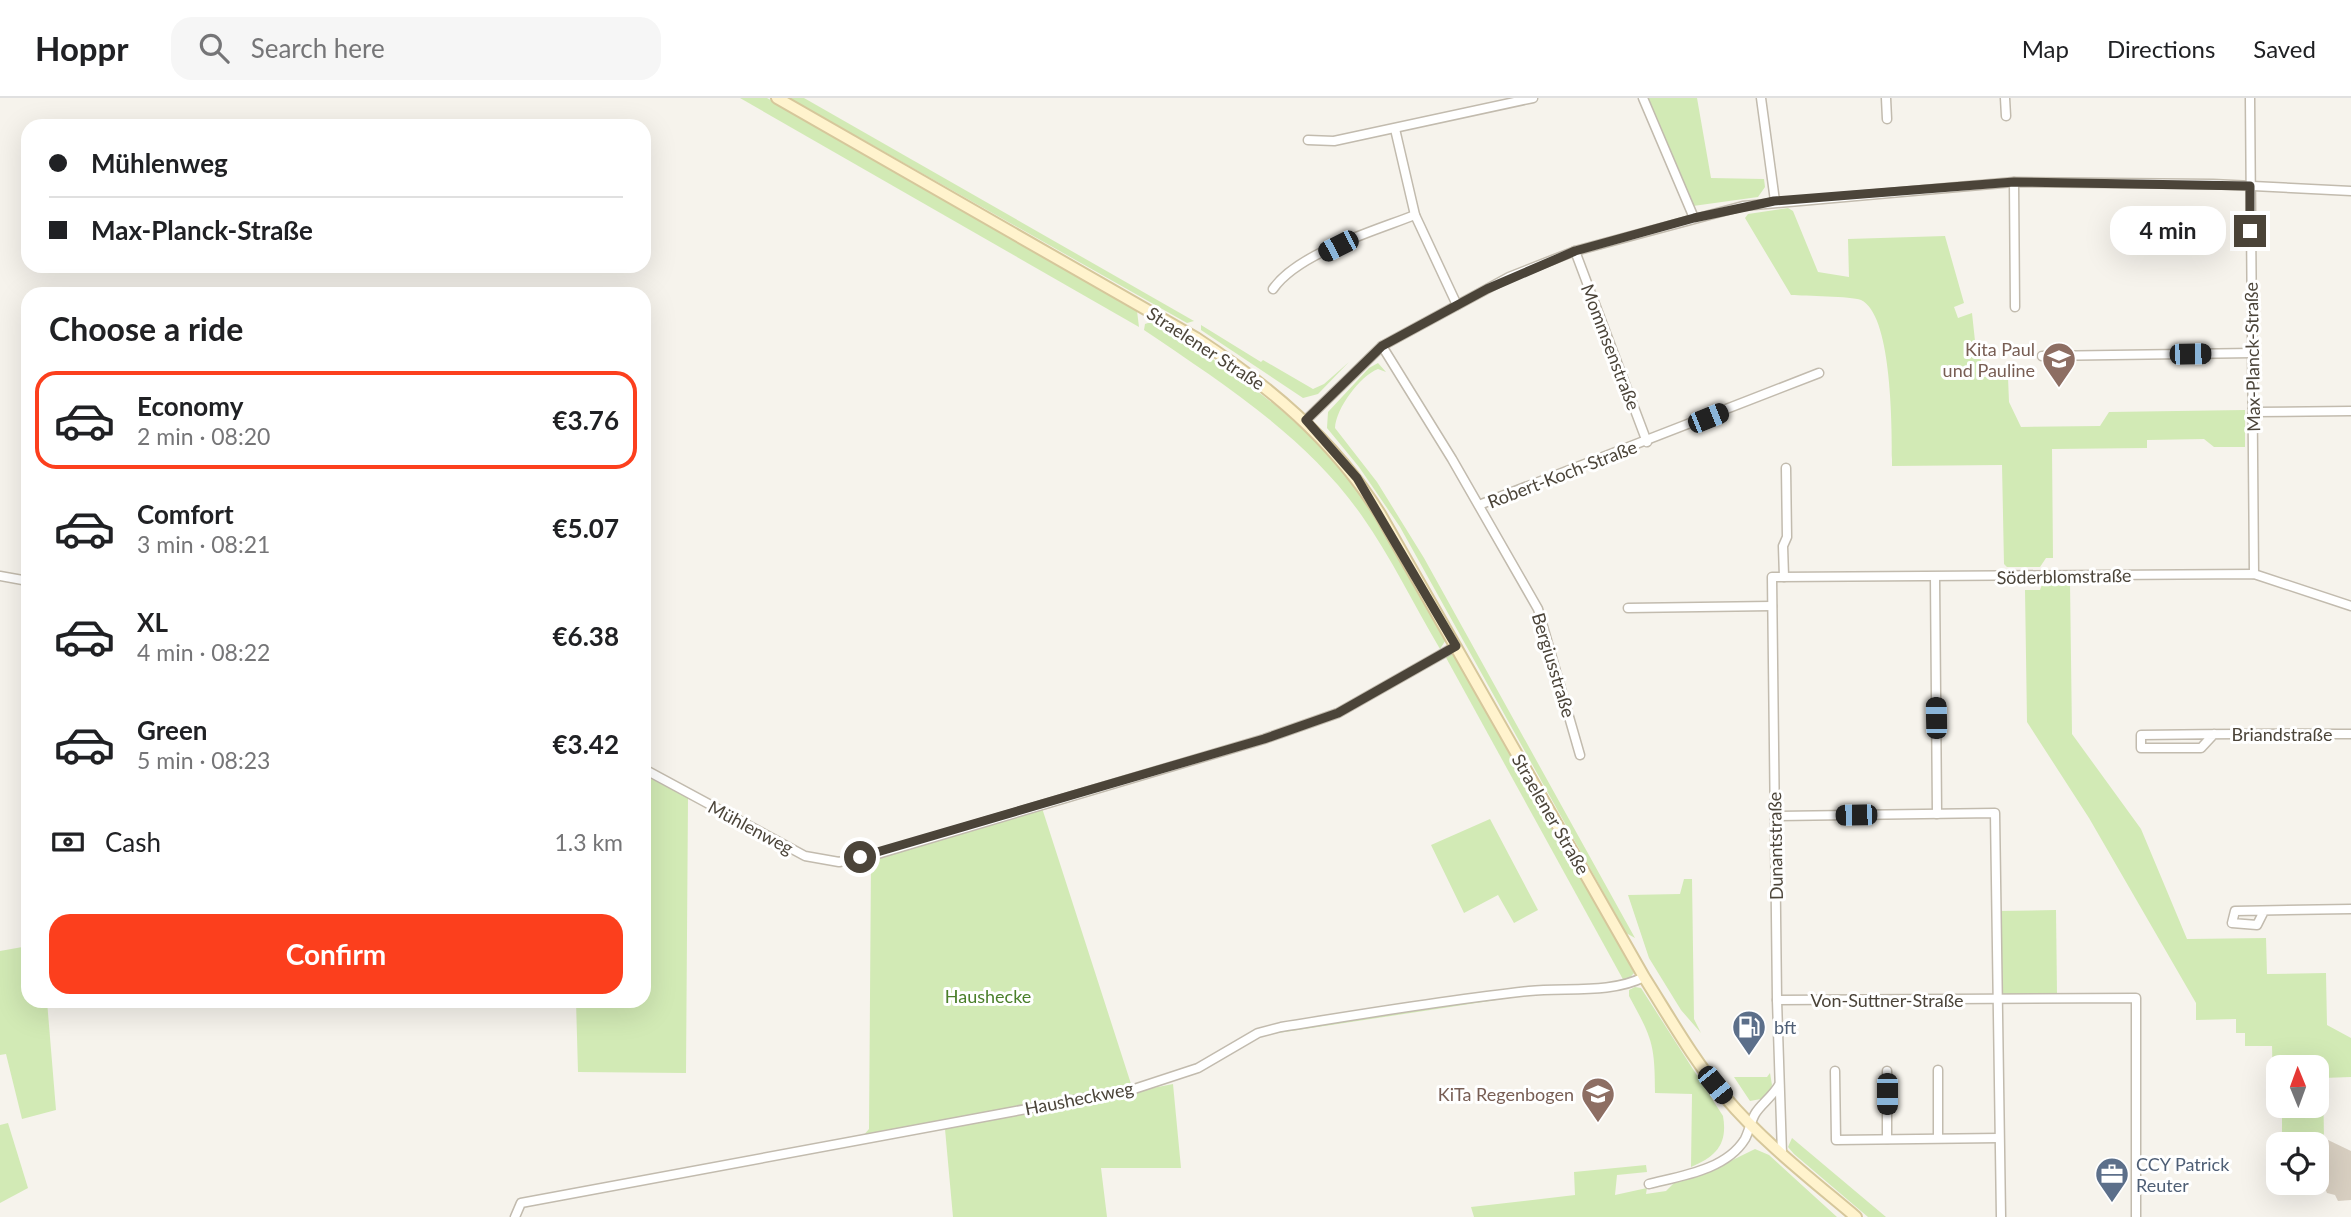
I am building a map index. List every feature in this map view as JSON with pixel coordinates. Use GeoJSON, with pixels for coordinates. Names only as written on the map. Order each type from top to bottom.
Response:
{"type":"FeatureCollection","features":[{"type":"Feature","properties":{"kind":"street","name":"Straelener Straße"},"geometry":{"type":"LineString","coordinates":[[778,98],[1185,331],[1253,376],[1306,420],[1357,478],[1644,977],[1715,1085],[1782,1154],[1856,1217]]}},
{"type":"Feature","properties":{"kind":"street"},"geometry":{"type":"LineString","coordinates":[[1308,140],[1334,142],[1533,98]]}},
{"type":"Feature","properties":{"kind":"street"},"geometry":{"type":"LineString","coordinates":[[1643,98],[1694,218]]}},
{"type":"Feature","properties":{"kind":"street"},"geometry":{"type":"LineString","coordinates":[[1761,98],[1774,201]]}},
{"type":"Feature","properties":{"kind":"street"},"geometry":{"type":"LineString","coordinates":[[1886,98],[1887,119]]}},
{"type":"Feature","properties":{"kind":"street"},"geometry":{"type":"LineString","coordinates":[[2005,98],[2006,116]]}},
{"type":"Feature","properties":{"kind":"street","name":"Max-Planck-Straße"},"geometry":{"type":"LineString","coordinates":[[2250,98],[2254,574]]}},
{"type":"Feature","properties":{"kind":"street"},"geometry":{"type":"LineString","coordinates":[[1395,129],[1415,215],[1457,304]]}},
{"type":"Feature","properties":{"kind":"street"},"geometry":{"type":"LineString","coordinates":[[1306,420],[1382,346],[1457,304],[1509,277],[1575,251],[1694,218],[1774,201],[2014,182],[2250,186],[2351,191]]}},
{"type":"Feature","properties":{"kind":"street"},"geometry":{"type":"LineString","coordinates":[[2014,182],[2015,307]]}},
{"type":"Feature","properties":{"kind":"street"},"geometry":{"type":"LineString","coordinates":[[1273,289],[1292,269],[1338,246],[1415,215]]}},
{"type":"Feature","properties":{"kind":"street","name":"Mommsenstraße"},"geometry":{"type":"LineString","coordinates":[[1575,251],[1647,442]]}},
{"type":"Feature","properties":{"kind":"street","name":"Robert-Koch-Straße"},"geometry":{"type":"LineString","coordinates":[[1382,346],[1479,505],[1819,373]]}},
{"type":"Feature","properties":{"kind":"street"},"geometry":{"type":"LineString","coordinates":[[2042,356],[2253,353]]}},
{"type":"Feature","properties":{"kind":"street"},"geometry":{"type":"LineString","coordinates":[[2253,412],[2351,411]]}},
{"type":"Feature","properties":{"kind":"street"},"geometry":{"type":"LineString","coordinates":[[1784,577],[1786,468]]}},
{"type":"Feature","properties":{"kind":"street","name":"Bergiusstraße"},"geometry":{"type":"LineString","coordinates":[[1479,505],[1538,610],[1580,755]]}},
{"type":"Feature","properties":{"kind":"street","name":"Söderblomstraße"},"geometry":{"type":"LineString","coordinates":[[1772,577],[2254,574],[2351,606]]}},
{"type":"Feature","properties":{"kind":"street"},"geometry":{"type":"LineString","coordinates":[[0,576],[21,580]]}},
{"type":"Feature","properties":{"kind":"street","name":"Dunantstraße"},"geometry":{"type":"LineString","coordinates":[[1772,577],[1777,1000],[1782,1154]]}},
{"type":"Feature","properties":{"kind":"street"},"geometry":{"type":"LineString","coordinates":[[1934,577],[1937,814]]}},
{"type":"Feature","properties":{"kind":"street"},"geometry":{"type":"LineString","coordinates":[[1628,608],[1772,606]]}},
{"type":"Feature","properties":{"kind":"street","name":"Mühlenweg"},"geometry":{"type":"LineString","coordinates":[[651,773],[805,856],[839,862],[881,853],[1264,739],[1338,713],[1456,646]]}},
{"type":"Feature","properties":{"kind":"street","name":"Briandstraße"},"geometry":{"type":"LineString","coordinates":[[2214,734],[2201,748],[2141,748],[2141,735],[2214,734],[2351,734]]}},
{"type":"Feature","properties":{"kind":"street"},"geometry":{"type":"LineString","coordinates":[[1775,816],[1995,813],[2001,1217]]}},
{"type":"Feature","properties":{"kind":"street"},"geometry":{"type":"LineString","coordinates":[[2264,911],[2351,909]]}},
{"type":"Feature","properties":{"kind":"street","name":"Hausheckweg"},"geometry":{"type":"LineString","coordinates":[[514,1217],[521,1203],[1134,1089],[1198,1068],[1258,1033],[1281,1027],[1481,996],[1563,987],[1621,986],[1644,977]]}},
{"type":"Feature","properties":{"kind":"street","name":"Von-Suttner-Straße"},"geometry":{"type":"LineString","coordinates":[[1777,1000],[2136,998],[2136,1217]]}},
{"type":"Feature","properties":{"kind":"street"},"geometry":{"type":"LineString","coordinates":[[1938,1070],[1938,1138]]}},
{"type":"Feature","properties":{"kind":"street"},"geometry":{"type":"LineString","coordinates":[[1835,1071],[1836,1140],[1999,1138]]}},
{"type":"Feature","properties":{"kind":"street"},"geometry":{"type":"LineString","coordinates":[[1886,1071],[1887,1139]]}},
{"type":"Feature","properties":{"kind":"street"},"geometry":{"type":"LineString","coordinates":[[1649,1184],[1713,1166],[1744,1141],[1756,1111],[1770,1100],[1779,1085]]}},
{"type":"Feature","properties":{"kind":"green space"},"geometry":{"type":"Polygon","coordinates":[[[740,98],[767,98],[1137,311],[1139,327],[740,98]]]}},
{"type":"Feature","properties":{"kind":"green space"},"geometry":{"type":"Polygon","coordinates":[[[789,98],[804,98],[1194,321],[1187,323],[789,98]]]}},
{"type":"Feature","properties":{"kind":"green space"},"geometry":{"type":"Polygon","coordinates":[[[1648,98],[1697,98],[1711,178],[1764,179],[1765,187],[1758,197],[1693,206],[1648,98]]]}},
{"type":"Feature","properties":{"kind":"green space"},"geometry":{"type":"Polygon","coordinates":[[[1788,208],[1793,211],[1818,272],[1849,277],[1848,239],[1945,236],[1964,303],[1954,307],[1958,318],[1972,313],[1975,341],[1980,341],[1982,377],[2008,377],[2009,402],[2021,427],[2100,426],[2109,412],[2245,410],[2245,447],[2214,447],[2204,439],[2147,440],[2147,448],[2052,449],[2053,558],[2046,558],[2040,567],[2007,567],[2004,564],[2002,465],[1892,466],[1892,428],[1885,350],[1872,310],[1856,299],[1791,295],[1745,218],[1748,214],[1788,208]]]}},
{"type":"Feature","properties":{"kind":"green space"},"geometry":{"type":"Polygon","coordinates":[[[1154,321],[1206,354],[1280,409],[1303,429],[1345,474],[1387,533],[1447,638],[1440,649],[1383,548],[1340,488],[1316,461],[1262,413],[1144,330],[1145,324],[1154,321]]]}},
{"type":"Feature","properties":{"kind":"green space"},"geometry":{"type":"Polygon","coordinates":[[[1201,325],[1261,362],[1263,360],[1313,389],[1324,384],[1349,362],[1318,394],[1303,398],[1201,330],[1201,325]]]}},
{"type":"Feature","properties":{"kind":"green space"},"geometry":{"type":"Polygon","coordinates":[[[1378,363],[1386,372],[1378,369],[1357,385],[1344,402],[1335,428],[1377,482],[1424,558],[1635,938],[1626,933],[1400,527],[1359,467],[1327,428],[1328,412],[1369,368],[1378,363]]]}},
{"type":"Feature","properties":{"kind":"green space"},"geometry":{"type":"Polygon","coordinates":[[[2043,582],[2070,582],[2072,734],[2141,829],[2187,939],[2266,938],[2267,974],[2326,973],[2327,1025],[2351,1038],[2351,1077],[2329,1078],[2329,1055],[2272,1055],[2272,1046],[2245,1046],[2245,1033],[2236,1033],[2236,1019],[2196,1020],[2196,1003],[2089,818],[2027,722],[2025,590],[2040,590],[2043,582]]]}},
{"type":"Feature","properties":{"kind":"green space"},"geometry":{"type":"Polygon","coordinates":[[[1444,654],[1455,654],[1462,662],[1627,960],[1634,973],[1625,983],[1444,654]]]}},
{"type":"Feature","properties":{"kind":"green space"},"geometry":{"type":"Polygon","coordinates":[[[651,779],[688,798],[686,1073],[578,1072],[576,1008],[651,1008],[651,779]]]}},
{"type":"Feature","properties":{"kind":"green space","name":"Haushecke"},"geometry":{"type":"Polygon","coordinates":[[[1042,808],[1132,1087],[862,1137],[869,1129],[871,864],[865,859],[1042,808]]]}},
{"type":"Feature","properties":{"kind":"green space"},"geometry":{"type":"Polygon","coordinates":[[[1490,819],[1538,910],[1514,923],[1498,895],[1464,913],[1431,845],[1490,819]]]}},
{"type":"Feature","properties":{"kind":"green space"},"geometry":{"type":"Polygon","coordinates":[[[1684,879],[1692,879],[1694,1019],[1701,1033],[1681,1010],[1649,958],[1628,895],[1680,894],[1684,879]]]}},
{"type":"Feature","properties":{"kind":"green space"},"geometry":{"type":"Polygon","coordinates":[[[2056,910],[2057,994],[2003,995],[1999,992],[1998,911],[2056,910]]]}},
{"type":"Feature","properties":{"kind":"green space"},"geometry":{"type":"Polygon","coordinates":[[[21,947],[21,1008],[48,1008],[56,1110],[22,1119],[6,1054],[0,1055],[0,951],[21,947]]]}},
{"type":"Feature","properties":{"kind":"green space"},"geometry":{"type":"Polygon","coordinates":[[[1641,988],[1723,1116],[1722,1142],[1707,1159],[1691,1167],[1692,1094],[1655,1093],[1651,1042],[1629,996],[1629,990],[1641,988]]]}},
{"type":"Feature","properties":{"kind":"green space"},"geometry":{"type":"Polygon","coordinates":[[[1542,993],[1259,1036],[1416,1008],[1542,993]]]}},
{"type":"Feature","properties":{"kind":"green space"},"geometry":{"type":"Polygon","coordinates":[[[1770,1073],[1772,1085],[1766,1098],[1750,1101],[1734,1077],[1767,1077],[1770,1073]]]}},
{"type":"Feature","properties":{"kind":"green space"},"geometry":{"type":"Polygon","coordinates":[[[1173,1084],[1181,1168],[1101,1168],[1107,1217],[953,1217],[945,1129],[1173,1084]]]}},
{"type":"Feature","properties":{"kind":"green space"},"geometry":{"type":"Polygon","coordinates":[[[2282,1118],[2324,1118],[2324,1132],[2282,1132],[2282,1118]]]}},
{"type":"Feature","properties":{"kind":"green space"},"geometry":{"type":"Polygon","coordinates":[[[8,1123],[28,1188],[0,1203],[0,1125],[8,1123]]]}},
{"type":"Feature","properties":{"kind":"green space"},"geometry":{"type":"Polygon","coordinates":[[[1792,1138],[1886,1217],[1868,1217],[1794,1154],[1788,1147],[1792,1138]]]}},
{"type":"Feature","properties":{"kind":"green space"},"geometry":{"type":"Polygon","coordinates":[[[1755,1149],[1769,1155],[1837,1217],[1474,1217],[1471,1207],[1575,1195],[1574,1172],[1646,1165],[1647,1172],[1617,1175],[1615,1195],[1647,1188],[1646,1194],[1666,1191],[1674,1183],[1700,1176],[1755,1149]]]}},
{"type":"Feature","properties":{"kind":"building"},"geometry":{"type":"Polygon","coordinates":[[[2329,1140],[2351,1151],[2351,1200],[2338,1201],[2335,1195],[2329,1194],[2329,1140]]]}},
{"type":"Feature","properties":{"kind":"place","name":"Kita Paul und Pauline"},"geometry":{"type":"Point","coordinates":[2059,389]}},
{"type":"Feature","properties":{"kind":"place","name":"bft"},"geometry":{"type":"Point","coordinates":[1749,1057]}},
{"type":"Feature","properties":{"kind":"place","name":"KiTa Regenbogen"},"geometry":{"type":"Point","coordinates":[1598,1124]}},
{"type":"Feature","properties":{"kind":"place","name":"CCY Patrick Reuter"},"geometry":{"type":"Point","coordinates":[2112,1204]}},
{"type":"Feature","properties":{"kind":"route"},"geometry":{"type":"LineString","coordinates":[[860,857],[1264,739],[1338,713],[1374,695],[1456,646],[1357,478],[1306,420],[1382,346],[1509,277],[1575,251],[1744,206],[1774,201],[2014,182],[2250,186],[2250,231]]}}]}
